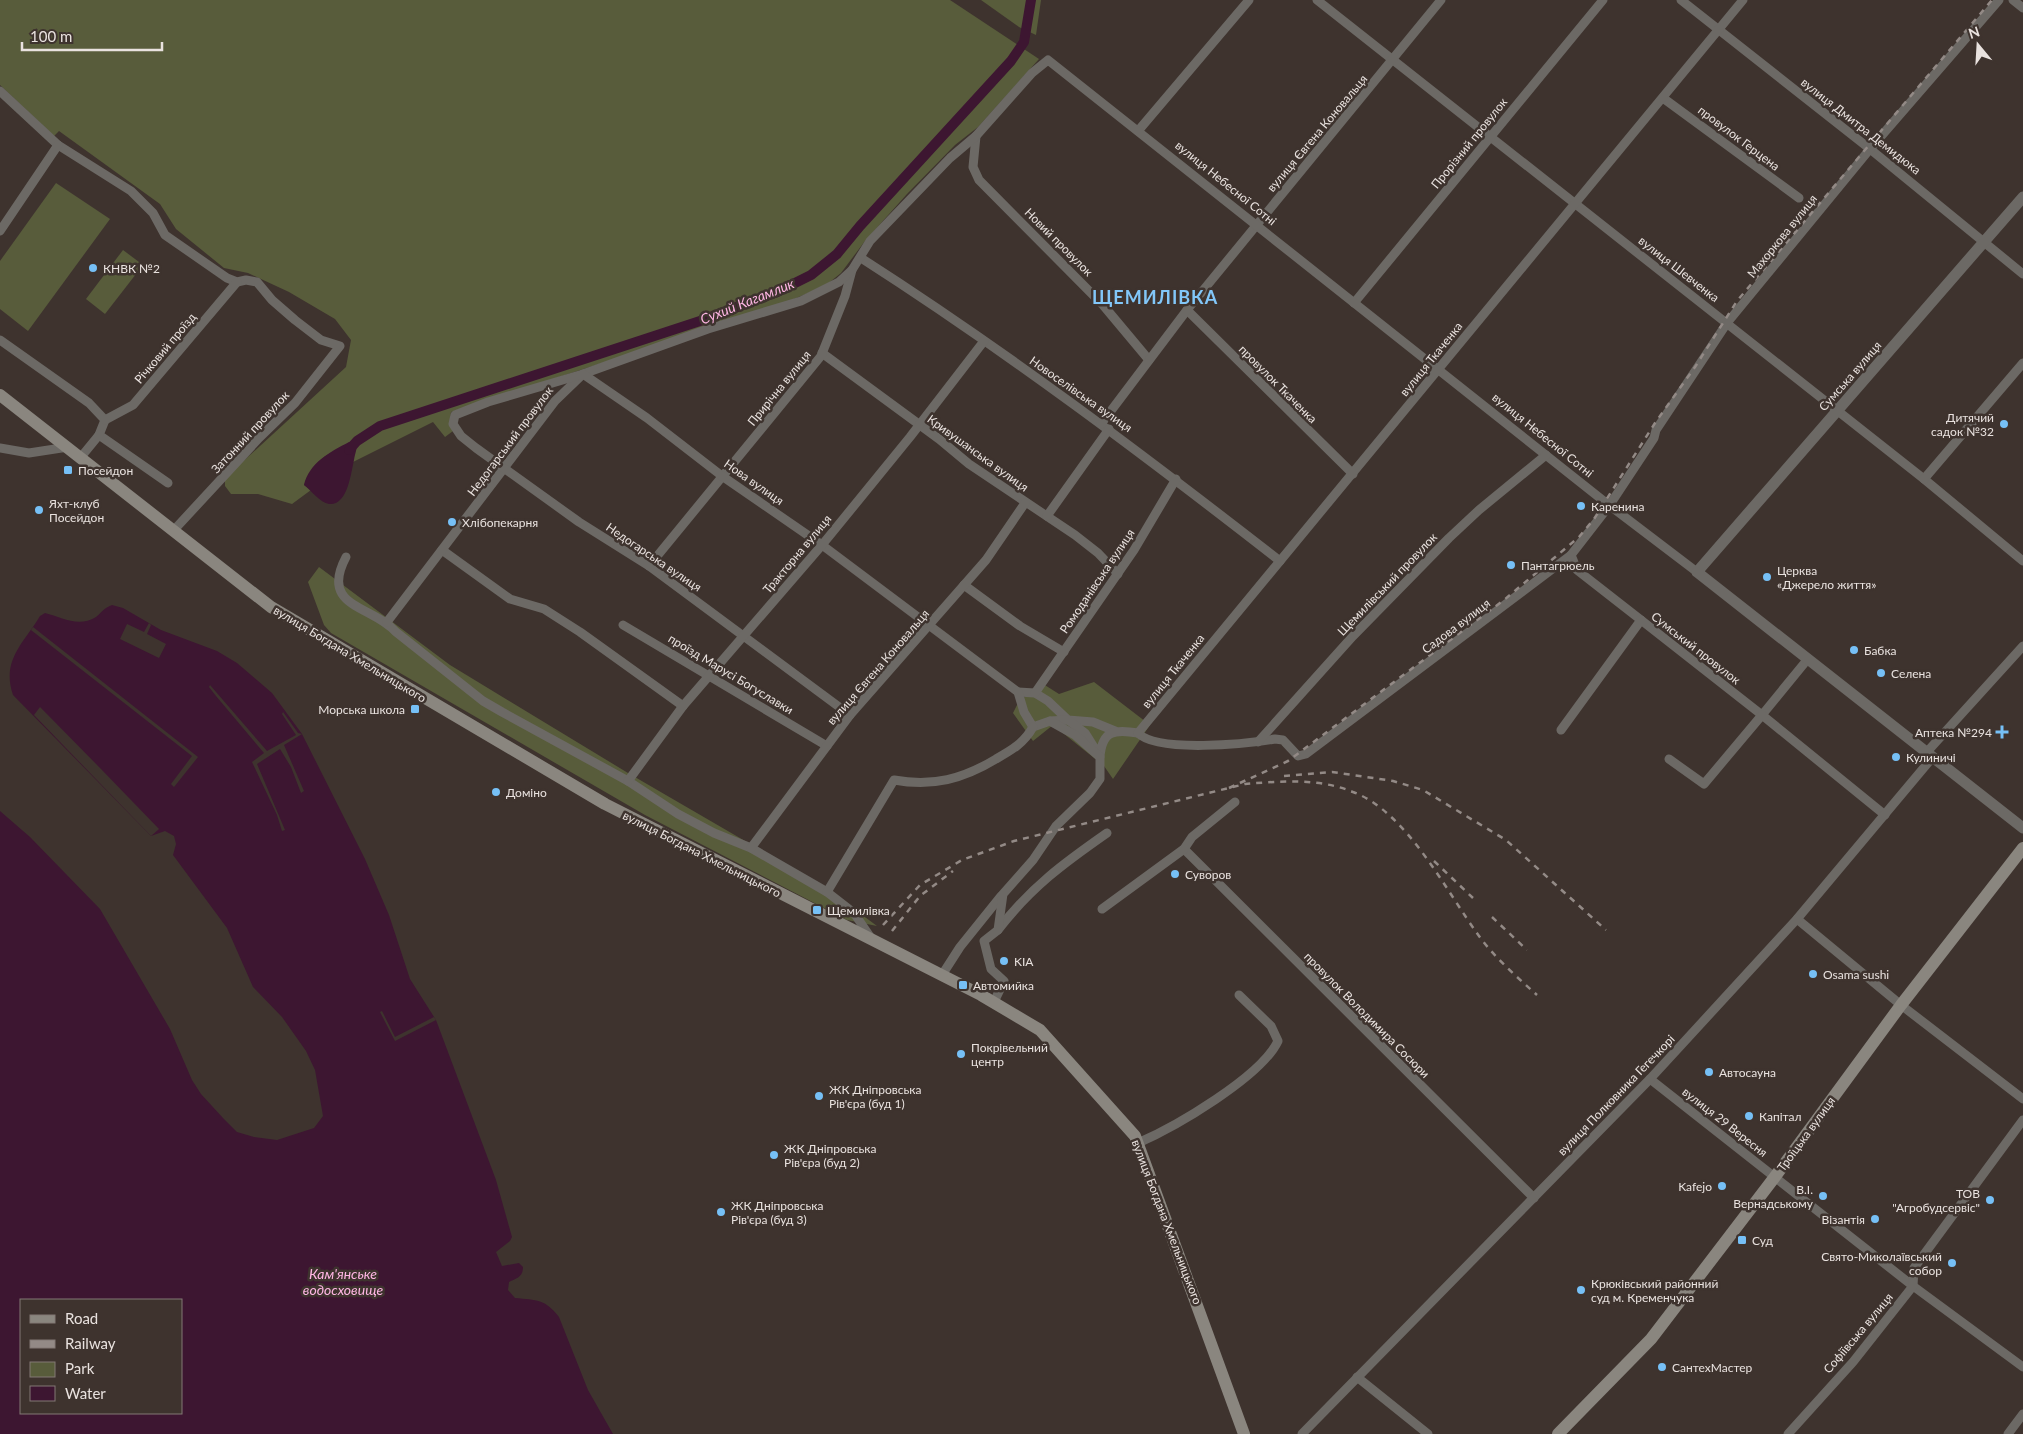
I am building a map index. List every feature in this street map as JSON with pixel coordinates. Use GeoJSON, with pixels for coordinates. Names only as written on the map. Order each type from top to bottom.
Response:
{"type":"FeatureCollection","features":[{"type":"Feature","properties":{"kind":"main road","name":"вулиця Богдана Хмельницького"},"geometry":{"type":"LineString","coordinates":[[0,394],[271,607],[605,804],[994,1002],[1040,1030],[1135,1136],[1244,1434]]}},
{"type":"Feature","properties":{"kind":"main road","name":"Троїцька вулиця"},"geometry":{"type":"LineString","coordinates":[[1558,1434],[1651,1338],[1774,1178],[1901,1005],[2023,848]]}},
{"type":"Feature","properties":{"kind":"street"},"geometry":{"type":"LineString","coordinates":[[1138,131],[1249,0]]}},
{"type":"Feature","properties":{"kind":"street","name":"вулиця Шевченка"},"geometry":{"type":"LineString","coordinates":[[1317,0],[1924,479],[2023,561]]}},
{"type":"Feature","properties":{"kind":"street","name":"вулиця Євгена Коновальця"},"geometry":{"type":"LineString","coordinates":[[1101,424],[1187,310],[1441,0]]}},
{"type":"Feature","properties":{"kind":"street","name":"Прорізний провулок"},"geometry":{"type":"LineString","coordinates":[[1354,303],[1493,137],[1517,103],[1603,0]]}},
{"type":"Feature","properties":{"kind":"street","name":"вулиця Дмитра Демидюка"},"geometry":{"type":"LineString","coordinates":[[1682,0],[1870,149],[2023,274]]}},
{"type":"Feature","properties":{"kind":"street","name":"вулиця Ткаченка"},"geometry":{"type":"LineString","coordinates":[[1138,733],[1743,0]]}},
{"type":"Feature","properties":{"kind":"street","name":"Махоркова вулиця"},"geometry":{"type":"LineString","coordinates":[[1609,506],[1654,438],[1656,430],[1727,323],[1870,149],[1998,0]]}},
{"type":"Feature","properties":{"kind":"street"},"geometry":{"type":"LineString","coordinates":[[2013,0],[2023,8]]}},
{"type":"Feature","properties":{"kind":"street","name":"вулиця Небесної Сотні"},"geometry":{"type":"LineString","coordinates":[[1048,60],[1609,506],[1697,572],[2023,828]]}},
{"type":"Feature","properties":{"kind":"street","name":"Прирічна вулиця"},"geometry":{"type":"LineString","coordinates":[[649,566],[807,374],[822,353],[845,296],[852,270],[870,241],[950,158],[976,136],[1032,73],[1048,60]]}},
{"type":"Feature","properties":{"kind":"street"},"geometry":{"type":"LineString","coordinates":[[0,91],[58,145],[131,192],[153,213],[165,235],[227,278],[237,282]]}},
{"type":"Feature","properties":{"kind":"street","name":"провулок Герцена"},"geometry":{"type":"LineString","coordinates":[[1663,98],[1799,198]]}},
{"type":"Feature","properties":{"kind":"street","name":"Новий провулок"},"geometry":{"type":"LineString","coordinates":[[976,136],[973,167],[979,180],[1104,305],[1149,360]]}},
{"type":"Feature","properties":{"kind":"street"},"geometry":{"type":"LineString","coordinates":[[0,231],[58,145]]}},
{"type":"Feature","properties":{"kind":"street","name":"Сумська вулиця"},"geometry":{"type":"LineString","coordinates":[[1697,572],[2023,197]]}},
{"type":"Feature","properties":{"kind":"street","name":"Новоселівська вулиця"},"geometry":{"type":"LineString","coordinates":[[861,258],[922,296],[1109,429],[1280,561]]}},
{"type":"Feature","properties":{"kind":"street"},"geometry":{"type":"LineString","coordinates":[[582,374],[716,326],[801,302],[839,282],[852,270]]}},
{"type":"Feature","properties":{"kind":"street","name":"Затонний провулок"},"geometry":{"type":"LineString","coordinates":[[174,530],[259,438],[295,403],[340,346],[321,340],[301,325],[272,300],[257,282],[246,280],[237,282]]}},
{"type":"Feature","properties":{"kind":"street","name":"Річковий проїзд"},"geometry":{"type":"LineString","coordinates":[[104,420],[133,405],[237,282]]}},
{"type":"Feature","properties":{"kind":"street","name":"провулок Ткаченка"},"geometry":{"type":"LineString","coordinates":[[1187,310],[1352,474]]}},
{"type":"Feature","properties":{"kind":"street"},"geometry":{"type":"LineString","coordinates":[[0,340],[89,403],[104,420],[99,435],[81,458]]}},
{"type":"Feature","properties":{"kind":"street","name":"Тракторна вулиця"},"geometry":{"type":"LineString","coordinates":[[628,781],[683,706],[822,545],[920,425],[984,341]]}},
{"type":"Feature","properties":{"kind":"street","name":"Кривушанська вулиця"},"geometry":{"type":"LineString","coordinates":[[822,353],[920,425],[969,464],[1025,503],[1048,516],[1098,553],[1118,574]]}},
{"type":"Feature","properties":{"kind":"street"},"geometry":{"type":"LineString","coordinates":[[1924,479],[2023,363]]}},
{"type":"Feature","properties":{"kind":"street","name":"Недогарська вулиця"},"geometry":{"type":"LineString","coordinates":[[582,374],[488,402],[455,415],[453,424],[461,436],[579,522],[649,566],[850,715]]}},
{"type":"Feature","properties":{"kind":"street","name":"Недогарський провулок"},"geometry":{"type":"LineString","coordinates":[[387,622],[555,401],[582,374]]}},
{"type":"Feature","properties":{"kind":"street","name":"Нова вулиця"},"geometry":{"type":"LineString","coordinates":[[582,374],[647,418],[722,476],[822,545],[1018,692]]}},
{"type":"Feature","properties":{"kind":"street"},"geometry":{"type":"LineString","coordinates":[[1048,516],[1109,429]]}},
{"type":"Feature","properties":{"kind":"street"},"geometry":{"type":"LineString","coordinates":[[99,435],[168,483]]}},
{"type":"Feature","properties":{"kind":"street"},"geometry":{"type":"LineString","coordinates":[[0,448],[29,453],[68,447]]}},
{"type":"Feature","properties":{"kind":"street","name":"Щемилівський провулок"},"geometry":{"type":"LineString","coordinates":[[1258,742],[1353,636],[1450,538],[1479,510],[1546,456]]}},
{"type":"Feature","properties":{"kind":"street","name":"Ромоданівська вулиця"},"geometry":{"type":"LineString","coordinates":[[1035,693],[1118,574],[1176,479]]}},
{"type":"Feature","properties":{"kind":"street","name":"вулиця Євгена Коновальця"},"geometry":{"type":"LineString","coordinates":[[750,848],[850,715],[931,625],[986,560],[1025,503]]}},
{"type":"Feature","properties":{"kind":"street","name":"Садова вулиця"},"geometry":{"type":"LineString","coordinates":[[1258,742],[1275,739],[1283,740],[1298,756],[1306,754],[1571,555],[1609,506]]}},
{"type":"Feature","properties":{"kind":"street"},"geometry":{"type":"LineString","coordinates":[[442,550],[510,599],[544,609],[580,632],[683,706]]}},
{"type":"Feature","properties":{"kind":"street"},"geometry":{"type":"LineString","coordinates":[[1571,555],[1577,570],[1642,620]]}},
{"type":"Feature","properties":{"kind":"street"},"geometry":{"type":"LineString","coordinates":[[346,557],[341,567],[338,583],[342,594],[352,605],[387,622],[396,632],[483,700],[628,781],[678,814],[714,833],[750,848],[827,892],[854,913],[872,940]]}},
{"type":"Feature","properties":{"kind":"street"},"geometry":{"type":"LineString","coordinates":[[964,585],[1020,626],[1064,652]]}},
{"type":"Feature","properties":{"kind":"street","name":"Сумський провулок"},"geometry":{"type":"LineString","coordinates":[[1561,730],[1642,620],[1885,815]]}},
{"type":"Feature","properties":{"kind":"street","name":"проїзд Марусі Богуславки"},"geometry":{"type":"LineString","coordinates":[[623,626],[710,675],[827,746]]}},
{"type":"Feature","properties":{"kind":"street","name":"вулиця Полковника Гегечкорі"},"geometry":{"type":"LineString","coordinates":[[1302,1434],[1650,1079],[1797,919],[1885,815],[1929,755],[2023,646]]}},
{"type":"Feature","properties":{"kind":"street"},"geometry":{"type":"LineString","coordinates":[[1669,758],[1704,784],[1807,660]]}},
{"type":"Feature","properties":{"kind":"street"},"geometry":{"type":"LineString","coordinates":[[1033,727],[1024,712],[1018,692],[1035,693],[1055,707],[1085,733],[1100,757]]}},
{"type":"Feature","properties":{"kind":"street"},"geometry":{"type":"LineString","coordinates":[[827,892],[894,780],[912,784],[944,781],[972,774],[1025,740],[1033,727],[1050,721],[1094,722],[1115,731],[1138,733],[1144,739],[1184,745],[1223,746],[1258,742]]}},
{"type":"Feature","properties":{"kind":"street"},"geometry":{"type":"LineString","coordinates":[[1050,721],[1075,734],[1100,757]]}},
{"type":"Feature","properties":{"kind":"street"},"geometry":{"type":"LineString","coordinates":[[942,975],[955,953],[1033,860],[1056,826],[1090,793],[1100,778],[1100,757],[1104,740],[1108,734],[1115,731]]}},
{"type":"Feature","properties":{"kind":"street"},"geometry":{"type":"LineString","coordinates":[[1102,909],[1184,849],[1192,837],[1235,802]]}},
{"type":"Feature","properties":{"kind":"street"},"geometry":{"type":"LineString","coordinates":[[984,941],[998,930],[1033,889],[1056,869],[1108,833]]}},
{"type":"Feature","properties":{"kind":"street","name":"провулок Володимира Сосюри"},"geometry":{"type":"LineString","coordinates":[[1184,849],[1534,1198]]}},
{"type":"Feature","properties":{"kind":"street"},"geometry":{"type":"LineString","coordinates":[[998,930],[1003,894]]}},
{"type":"Feature","properties":{"kind":"street"},"geometry":{"type":"LineString","coordinates":[[1797,919],[1901,1005],[2023,1099]]}},
{"type":"Feature","properties":{"kind":"street"},"geometry":{"type":"LineString","coordinates":[[980,922],[992,969],[1004,981],[994,1002]]}},
{"type":"Feature","properties":{"kind":"street"},"geometry":{"type":"LineString","coordinates":[[1138,1143],[1166,1131],[1197,1112],[1261,1065],[1273,1052],[1278,1040],[1271,1026],[1239,995]]}},
{"type":"Feature","properties":{"kind":"street","name":"вулиця 29 Вересня"},"geometry":{"type":"LineString","coordinates":[[1650,1079],[1913,1286],[2023,1367]]}},
{"type":"Feature","properties":{"kind":"street","name":"Софіївська вулиця"},"geometry":{"type":"LineString","coordinates":[[1788,1434],[1852,1362],[1913,1286],[1914,1268],[2023,1120]]}},
{"type":"Feature","properties":{"kind":"street"},"geometry":{"type":"LineString","coordinates":[[1357,1377],[1428,1434]]}},
{"type":"Feature","properties":{"kind":"street"},"geometry":{"type":"LineString","coordinates":[[2008,1434],[2023,1414]]}},
{"type":"Feature","properties":{"kind":"green space"},"geometry":{"type":"Polygon","coordinates":[[[0,0],[950,0],[1039,59],[978,127],[955,145],[907,194],[865,241],[841,273],[825,286],[782,304],[724,320],[633,353],[451,412],[450,421],[453,431],[445,437],[433,422],[353,462],[356,442],[331,453],[319,462],[304,485],[311,490],[292,504],[258,494],[231,494],[225,486],[225,478],[346,367],[351,340],[335,319],[289,292],[248,273],[224,268],[176,229],[160,204],[59,131],[54,136],[0,85],[0,0]]]}},
{"type":"Feature","properties":{"kind":"green space"},"geometry":{"type":"Polygon","coordinates":[[[981,0],[1041,0],[1036,35],[1019,27],[981,0]]]}},
{"type":"Feature","properties":{"kind":"green space"},"geometry":{"type":"Polygon","coordinates":[[[56,183],[110,219],[28,331],[0,309],[0,261],[56,183]]]}},
{"type":"Feature","properties":{"kind":"green space"},"geometry":{"type":"Polygon","coordinates":[[[123,250],[143,265],[105,314],[86,299],[123,250]]]}},
{"type":"Feature","properties":{"kind":"green space"},"geometry":{"type":"Polygon","coordinates":[[[319,567],[450,665],[628,773],[826,888],[877,926],[847,920],[645,815],[331,633],[324,625],[308,582],[319,567]]]}},
{"type":"Feature","properties":{"kind":"green space"},"geometry":{"type":"Polygon","coordinates":[[[1040,682],[1059,694],[1094,682],[1150,725],[1113,779],[1104,766],[1053,725],[1033,741],[1013,713],[1018,703],[1040,682]]]}},
{"type":"Feature","properties":{"kind":"water"},"geometry":{"type":"Polygon","coordinates":[[[356,441],[357,446],[348,487],[340,500],[335,503],[326,503],[304,485],[307,477],[310,470],[321,459],[349,442],[356,441]]]}},
{"type":"Feature","properties":{"kind":"water","name":"Кам'янське водосховище"},"geometry":{"type":"Polygon","coordinates":[[[112,605],[123,608],[161,630],[217,651],[237,663],[272,693],[302,734],[365,859],[389,915],[410,979],[436,1020],[496,1180],[512,1237],[510,1241],[496,1252],[502,1266],[519,1263],[523,1267],[521,1275],[509,1282],[508,1290],[515,1298],[535,1300],[545,1304],[559,1317],[588,1390],[613,1434],[0,1434],[0,811],[30,837],[100,909],[170,1029],[192,1080],[201,1094],[237,1132],[254,1137],[277,1140],[314,1128],[323,1116],[315,1070],[306,1051],[282,1017],[253,987],[227,928],[173,855],[176,844],[174,836],[165,831],[151,836],[13,695],[10,683],[12,662],[16,652],[40,616],[45,613],[70,621],[83,622],[96,617],[112,605]]]}},
{"type":"Feature","properties":{"kind":"pier"},"geometry":{"type":"Polygon","coordinates":[[[149,623],[151,625],[147,634],[166,644],[159,658],[120,639],[127,624],[144,632],[149,623]]]}},
{"type":"Feature","properties":{"kind":"pier"},"geometry":{"type":"Polygon","coordinates":[[[33,627],[198,757],[174,787],[171,784],[192,756],[31,630],[33,627]]]}},
{"type":"Feature","properties":{"kind":"pier"},"geometry":{"type":"Polygon","coordinates":[[[210,685],[267,751],[296,735],[282,714],[283,712],[298,733],[302,734],[284,745],[304,791],[301,793],[291,767],[280,749],[257,764],[285,830],[282,831],[277,815],[252,762],[264,753],[216,696],[209,687],[210,685]]]}},
{"type":"Feature","properties":{"kind":"pier"},"geometry":{"type":"Polygon","coordinates":[[[40,707],[159,829],[151,836],[34,715],[40,707]]]}},
{"type":"Feature","properties":{"kind":"pier"},"geometry":{"type":"Polygon","coordinates":[[[382,1011],[395,1037],[434,1017],[436,1020],[395,1041],[380,1012],[382,1011]]]}},
{"type":"Feature","properties":{"kind":"waterway","name":"Сухий Кагамлик"},"geometry":{"type":"LineString","coordinates":[[349,450],[357,441],[380,426],[700,321],[777,292],[811,275],[837,254],[860,226],[1011,61],[1024,42],[1031,0]]}},
{"type":"Feature","properties":{"kind":"railway"},"geometry":{"type":"LineString","coordinates":[[1229,788],[1288,761],[1504,600],[1579,537],[1594,519],[1655,423],[1695,367],[1737,301],[1992,0]]}},
{"type":"Feature","properties":{"kind":"railway"},"geometry":{"type":"LineString","coordinates":[[1284,776],[1332,772],[1393,781],[1423,790],[1506,840],[1606,930]]}},
{"type":"Feature","properties":{"kind":"railway"},"geometry":{"type":"LineString","coordinates":[[883,925],[920,885],[962,860],[1014,841],[1245,784],[1286,782],[1327,784],[1353,792],[1373,802],[1408,834],[1485,944],[1506,967],[1537,995]]}},
{"type":"Feature","properties":{"kind":"railway"},"geometry":{"type":"LineString","coordinates":[[1434,861],[1473,898]]}},
{"type":"Feature","properties":{"kind":"railway"},"geometry":{"type":"LineString","coordinates":[[892,931],[920,896],[953,871]]}},
{"type":"Feature","properties":{"kind":"railway"},"geometry":{"type":"LineString","coordinates":[[1492,917],[1527,950]]}},
{"type":"Feature","properties":{"kind":"place","name":"КНВК №2"},"geometry":{"type":"Point","coordinates":[93,268]}},
{"type":"Feature","properties":{"kind":"place","name":"Дитячий садок №32"},"geometry":{"type":"Point","coordinates":[2004,424]}},
{"type":"Feature","properties":{"kind":"place","name":"Посейдон"},"geometry":{"type":"Point","coordinates":[68,470]}},
{"type":"Feature","properties":{"kind":"place","name":"Каренина"},"geometry":{"type":"Point","coordinates":[1581,506]}},
{"type":"Feature","properties":{"kind":"place","name":"Яхт-клуб Посейдон"},"geometry":{"type":"Point","coordinates":[39,510]}},
{"type":"Feature","properties":{"kind":"place","name":"Хлібопекарня"},"geometry":{"type":"Point","coordinates":[452,522]}},
{"type":"Feature","properties":{"kind":"place","name":"Пантагрюель"},"geometry":{"type":"Point","coordinates":[1511,565]}},
{"type":"Feature","properties":{"kind":"place","name":"Церква «Джерело життя»"},"geometry":{"type":"Point","coordinates":[1767,577]}},
{"type":"Feature","properties":{"kind":"place","name":"Бабка"},"geometry":{"type":"Point","coordinates":[1854,650]}},
{"type":"Feature","properties":{"kind":"place","name":"Селена"},"geometry":{"type":"Point","coordinates":[1881,673]}},
{"type":"Feature","properties":{"kind":"place","name":"Морська школа"},"geometry":{"type":"Point","coordinates":[415,709]}},
{"type":"Feature","properties":{"kind":"place","name":"Аптека №294"},"geometry":{"type":"Point","coordinates":[2002,732]}},
{"type":"Feature","properties":{"kind":"place","name":"Кулиничі"},"geometry":{"type":"Point","coordinates":[1896,757]}},
{"type":"Feature","properties":{"kind":"place","name":"Доміно"},"geometry":{"type":"Point","coordinates":[496,792]}},
{"type":"Feature","properties":{"kind":"place","name":"Суворов"},"geometry":{"type":"Point","coordinates":[1175,874]}},
{"type":"Feature","properties":{"kind":"place","name":"Щемилівка"},"geometry":{"type":"Point","coordinates":[817,910]}},
{"type":"Feature","properties":{"kind":"place","name":"KIA"},"geometry":{"type":"Point","coordinates":[1004,961]}},
{"type":"Feature","properties":{"kind":"place","name":"Osama sushi"},"geometry":{"type":"Point","coordinates":[1813,974]}},
{"type":"Feature","properties":{"kind":"place","name":"Автомийка"},"geometry":{"type":"Point","coordinates":[963,985]}},
{"type":"Feature","properties":{"kind":"place","name":"Покрівельний центр"},"geometry":{"type":"Point","coordinates":[961,1054]}},
{"type":"Feature","properties":{"kind":"place","name":"Автосауна"},"geometry":{"type":"Point","coordinates":[1709,1072]}},
{"type":"Feature","properties":{"kind":"place","name":"ЖК Дніпровська Рів'єра (буд 1)"},"geometry":{"type":"Point","coordinates":[819,1096]}},
{"type":"Feature","properties":{"kind":"place","name":"Капітал"},"geometry":{"type":"Point","coordinates":[1749,1116]}},
{"type":"Feature","properties":{"kind":"place","name":"ЖК Дніпровська Рів'єра (буд 2)"},"geometry":{"type":"Point","coordinates":[774,1155]}},
{"type":"Feature","properties":{"kind":"place","name":"Kafejo"},"geometry":{"type":"Point","coordinates":[1722,1186]}},
{"type":"Feature","properties":{"kind":"place","name":"В.І. Вернадському"},"geometry":{"type":"Point","coordinates":[1823,1196]}},
{"type":"Feature","properties":{"kind":"place","name":"ТОВ \"Агробудсервіс\""},"geometry":{"type":"Point","coordinates":[1990,1200]}},
{"type":"Feature","properties":{"kind":"place","name":"ЖК Дніпровська Рів'єра (буд 3)"},"geometry":{"type":"Point","coordinates":[721,1212]}},
{"type":"Feature","properties":{"kind":"place","name":"Візантія"},"geometry":{"type":"Point","coordinates":[1875,1219]}},
{"type":"Feature","properties":{"kind":"place","name":"Суд"},"geometry":{"type":"Point","coordinates":[1742,1240]}},
{"type":"Feature","properties":{"kind":"place","name":"Свято-Миколаївський собор"},"geometry":{"type":"Point","coordinates":[1952,1263]}},
{"type":"Feature","properties":{"kind":"place","name":"Крюківський районний суд м. Кременчука"},"geometry":{"type":"Point","coordinates":[1581,1290]}},
{"type":"Feature","properties":{"kind":"place","name":"СантехМастер"},"geometry":{"type":"Point","coordinates":[1662,1367]}},
{"type":"Feature","properties":{"kind":"district","name":"ЩЕМИЛІВКА"},"geometry":{"type":"Point","coordinates":[1155,297]}}]}
